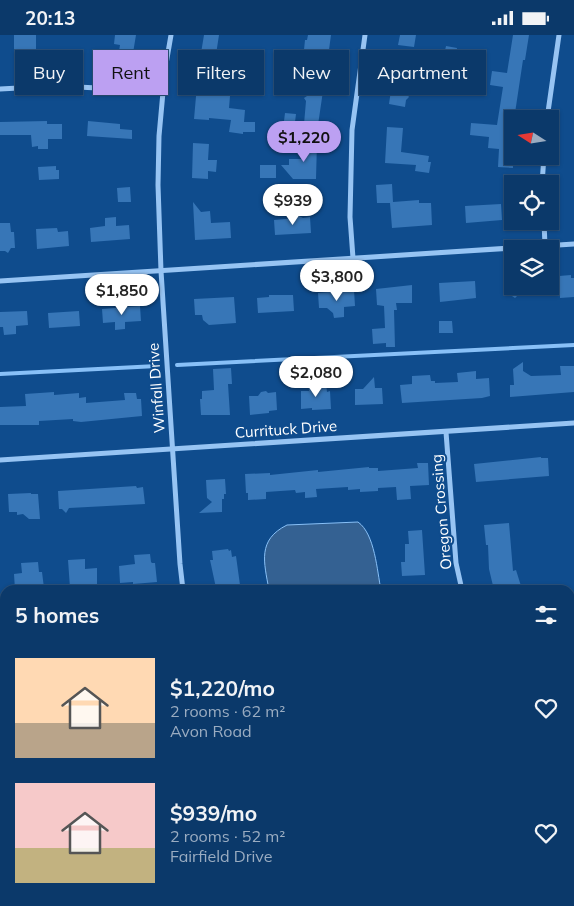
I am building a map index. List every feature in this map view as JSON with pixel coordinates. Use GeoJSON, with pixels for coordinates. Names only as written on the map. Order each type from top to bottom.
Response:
{"type":"FeatureCollection","features":[{"type":"Feature","properties":{"kind":"street","name":"Winfall Drive"},"geometry":{"type":"LineString","coordinates":[[168,57],[171,35]]}},
{"type":"Feature","properties":{"kind":"street"},"geometry":{"type":"LineString","coordinates":[[353,258],[350,217],[352,130],[365,35]]}},
{"type":"Feature","properties":{"kind":"street"},"geometry":{"type":"LineString","coordinates":[[548,110],[560,35]]}},
{"type":"Feature","properties":{"kind":"street"},"geometry":{"type":"LineString","coordinates":[[0,89],[50,86],[93,87]]}},
{"type":"Feature","properties":{"kind":"street","name":"Winfall Drive"},"geometry":{"type":"LineString","coordinates":[[163,95],[158,185],[161,271],[182,585]]}},
{"type":"Feature","properties":{"kind":"street"},"geometry":{"type":"LineString","coordinates":[[559,245],[574,244]]}},
{"type":"Feature","properties":{"kind":"street"},"geometry":{"type":"LineString","coordinates":[[0,281],[504,249]]}},
{"type":"Feature","properties":{"kind":"street","name":"Currituck Drive"},"geometry":{"type":"LineString","coordinates":[[0,460],[574,423]]}},
{"type":"Feature","properties":{"kind":"street","name":"Oregon Crossing"},"geometry":{"type":"LineString","coordinates":[[446,432],[456,563],[461,585]]}},
{"type":"Feature","properties":{"kind":"water"},"geometry":{"type":"Polygon","coordinates":[[[358,522],[364,528],[372,544],[380,585],[268,585],[265,570],[267,545],[277,531],[287,525],[358,522]]]}},
{"type":"Feature","properties":{"kind":"building"},"geometry":{"type":"Polygon","coordinates":[[[14,35],[36,35],[36,49],[14,49],[14,35]]]}},
{"type":"Feature","properties":{"kind":"building"},"geometry":{"type":"Polygon","coordinates":[[[115,35],[136,35],[134,50],[119,50],[120,45],[114,44],[115,35]]]}},
{"type":"Feature","properties":{"kind":"building"},"geometry":{"type":"Polygon","coordinates":[[[204,35],[219,35],[217,50],[202,50],[204,35]]]}},
{"type":"Feature","properties":{"kind":"building"},"geometry":{"type":"Polygon","coordinates":[[[308,35],[331,35],[329,50],[304,50],[305,40],[307,40],[308,35]]]}},
{"type":"Feature","properties":{"kind":"building"},"geometry":{"type":"Polygon","coordinates":[[[400,35],[416,35],[414,47],[398,45],[400,35]]]}},
{"type":"Feature","properties":{"kind":"building"},"geometry":{"type":"Polygon","coordinates":[[[513,35],[529,35],[515,110],[504,110],[504,165],[513,165],[513,168],[498,167],[499,149],[488,148],[489,137],[470,135],[471,123],[497,125],[503,87],[490,85],[492,71],[507,73],[513,35]]]}},
{"type":"Feature","properties":{"kind":"building"},"geometry":{"type":"Polygon","coordinates":[[[446,46],[457,48],[457,50],[445,50],[446,46]]]}},
{"type":"Feature","properties":{"kind":"building"},"geometry":{"type":"Polygon","coordinates":[[[196,95],[230,95],[229,108],[245,110],[244,122],[255,122],[255,132],[243,132],[243,134],[229,132],[231,120],[194,119],[196,95]]]}},
{"type":"Feature","properties":{"kind":"building"},"geometry":{"type":"Polygon","coordinates":[[[308,95],[322,95],[318,125],[304,124],[306,101],[304,98],[308,95]]]}},
{"type":"Feature","properties":{"kind":"building"},"geometry":{"type":"Polygon","coordinates":[[[390,95],[408,95],[409,97],[406,100],[405,107],[389,104],[390,95]]]}},
{"type":"Feature","properties":{"kind":"building"},"geometry":{"type":"Polygon","coordinates":[[[285,113],[296,114],[294,130],[283,129],[285,113]]]}},
{"type":"Feature","properties":{"kind":"building"},"geometry":{"type":"Polygon","coordinates":[[[47,121],[47,124],[62,124],[62,139],[48,139],[48,149],[38,149],[38,146],[32,147],[31,135],[0,135],[0,122],[47,121]]]}},
{"type":"Feature","properties":{"kind":"building"},"geometry":{"type":"Polygon","coordinates":[[[88,121],[120,124],[120,129],[132,130],[132,139],[87,136],[88,121]]]}},
{"type":"Feature","properties":{"kind":"building"},"geometry":{"type":"Polygon","coordinates":[[[387,127],[403,128],[401,152],[429,156],[428,162],[431,162],[429,173],[415,171],[416,165],[385,163],[387,127]]]}},
{"type":"Feature","properties":{"kind":"building"},"geometry":{"type":"Polygon","coordinates":[[[301,142],[317,142],[316,179],[293,179],[281,165],[289,165],[289,159],[301,159],[301,142]]]}},
{"type":"Feature","properties":{"kind":"building"},"geometry":{"type":"Polygon","coordinates":[[[193,143],[209,144],[208,160],[217,160],[216,172],[208,171],[208,179],[192,178],[193,143]]]}},
{"type":"Feature","properties":{"kind":"building"},"geometry":{"type":"Polygon","coordinates":[[[260,165],[276,165],[276,178],[260,178],[260,165]]]}},
{"type":"Feature","properties":{"kind":"building"},"geometry":{"type":"Polygon","coordinates":[[[56,166],[56,170],[59,170],[59,179],[39,180],[38,167],[56,166]]]}},
{"type":"Feature","properties":{"kind":"building"},"geometry":{"type":"Polygon","coordinates":[[[392,184],[393,202],[419,200],[419,203],[431,203],[432,225],[392,228],[390,203],[377,203],[376,185],[392,184]]]}},
{"type":"Feature","properties":{"kind":"building"},"geometry":{"type":"Polygon","coordinates":[[[130,187],[131,202],[118,202],[117,188],[130,187]]]}},
{"type":"Feature","properties":{"kind":"building"},"geometry":{"type":"Polygon","coordinates":[[[193,202],[201,212],[210,211],[211,223],[230,222],[231,238],[195,240],[193,202]]]}},
{"type":"Feature","properties":{"kind":"building"},"geometry":{"type":"Polygon","coordinates":[[[501,204],[502,220],[466,223],[465,206],[501,204]]]}},
{"type":"Feature","properties":{"kind":"building"},"geometry":{"type":"Polygon","coordinates":[[[299,216],[303,218],[310,217],[311,233],[275,235],[274,220],[296,218],[299,216]]]}},
{"type":"Feature","properties":{"kind":"building"},"geometry":{"type":"Polygon","coordinates":[[[116,217],[116,226],[129,225],[130,239],[91,242],[90,228],[105,226],[105,218],[116,217]]]}},
{"type":"Feature","properties":{"kind":"building"},"geometry":{"type":"Polygon","coordinates":[[[0,223],[10,223],[11,232],[14,232],[15,248],[11,248],[8,253],[0,251],[0,223]]]}},
{"type":"Feature","properties":{"kind":"building"},"geometry":{"type":"Polygon","coordinates":[[[57,228],[58,232],[68,231],[69,246],[37,249],[36,229],[57,228]]]}},
{"type":"Feature","properties":{"kind":"building"},"geometry":{"type":"Polygon","coordinates":[[[571,275],[571,278],[574,278],[574,297],[560,298],[559,276],[571,275]]]}},
{"type":"Feature","properties":{"kind":"building"},"geometry":{"type":"Polygon","coordinates":[[[475,281],[476,298],[440,302],[439,283],[475,281]]]}},
{"type":"Feature","properties":{"kind":"building"},"geometry":{"type":"Polygon","coordinates":[[[412,285],[412,303],[396,303],[397,310],[394,310],[395,347],[386,347],[386,343],[373,344],[372,329],[385,328],[384,306],[377,305],[376,289],[412,285]]]}},
{"type":"Feature","properties":{"kind":"building"},"geometry":{"type":"Polygon","coordinates":[[[354,290],[355,306],[344,307],[344,317],[334,318],[333,313],[327,308],[319,308],[318,293],[354,290]]]}},
{"type":"Feature","properties":{"kind":"building"},"geometry":{"type":"Polygon","coordinates":[[[269,295],[293,295],[294,311],[258,313],[257,298],[269,297],[269,295]]]}},
{"type":"Feature","properties":{"kind":"building"},"geometry":{"type":"Polygon","coordinates":[[[505,295],[518,295],[515,298],[505,295]]]}},
{"type":"Feature","properties":{"kind":"building"},"geometry":{"type":"Polygon","coordinates":[[[234,297],[236,323],[209,325],[203,320],[202,315],[195,315],[194,299],[234,297]]]}},
{"type":"Feature","properties":{"kind":"building"},"geometry":{"type":"Polygon","coordinates":[[[140,306],[141,321],[125,322],[125,329],[115,330],[115,322],[103,323],[102,309],[140,306]]]}},
{"type":"Feature","properties":{"kind":"building"},"geometry":{"type":"Polygon","coordinates":[[[27,311],[28,325],[16,326],[16,334],[4,335],[3,327],[0,327],[0,312],[27,311]]]}},
{"type":"Feature","properties":{"kind":"building"},"geometry":{"type":"Polygon","coordinates":[[[79,311],[80,326],[49,328],[48,313],[79,311]]]}},
{"type":"Feature","properties":{"kind":"building"},"geometry":{"type":"Polygon","coordinates":[[[439,321],[452,321],[453,333],[439,333],[439,321]]]}},
{"type":"Feature","properties":{"kind":"building"},"geometry":{"type":"Polygon","coordinates":[[[523,362],[523,371],[531,376],[561,375],[560,366],[574,366],[574,392],[510,397],[510,385],[514,385],[513,369],[523,362]]]}},
{"type":"Feature","properties":{"kind":"building"},"geometry":{"type":"Polygon","coordinates":[[[231,368],[232,384],[228,384],[230,415],[201,415],[200,399],[202,399],[202,391],[214,390],[213,369],[231,368]]]}},
{"type":"Feature","properties":{"kind":"building"},"geometry":{"type":"Polygon","coordinates":[[[476,371],[476,379],[489,378],[490,396],[402,403],[400,385],[412,384],[412,376],[430,375],[431,381],[435,381],[435,383],[458,382],[457,373],[476,371]]]}},
{"type":"Feature","properties":{"kind":"building"},"geometry":{"type":"Polygon","coordinates":[[[374,377],[375,388],[382,388],[383,404],[355,405],[355,389],[363,389],[374,377]]]}},
{"type":"Feature","properties":{"kind":"building"},"geometry":{"type":"Polygon","coordinates":[[[326,383],[327,392],[330,391],[331,409],[301,409],[301,391],[309,391],[308,384],[326,383]]]}},
{"type":"Feature","properties":{"kind":"building"},"geometry":{"type":"Polygon","coordinates":[[[266,391],[268,393],[276,392],[277,410],[250,415],[249,396],[258,396],[261,392],[266,391]]]}},
{"type":"Feature","properties":{"kind":"building"},"geometry":{"type":"Polygon","coordinates":[[[54,392],[54,395],[79,393],[79,398],[86,397],[86,403],[125,400],[124,393],[136,393],[137,399],[141,399],[142,416],[81,422],[73,421],[73,419],[39,421],[39,425],[0,425],[0,407],[26,406],[25,394],[54,392]]]}},
{"type":"Feature","properties":{"kind":"building"},"geometry":{"type":"Polygon","coordinates":[[[541,457],[548,458],[549,476],[476,482],[474,464],[541,457]]]}},
{"type":"Feature","properties":{"kind":"building"},"geometry":{"type":"Polygon","coordinates":[[[417,463],[428,463],[429,485],[410,486],[411,499],[397,500],[396,487],[360,492],[360,489],[348,490],[348,487],[316,489],[317,497],[305,498],[305,492],[296,493],[295,490],[266,492],[266,499],[248,500],[248,493],[246,493],[245,474],[270,473],[270,475],[369,467],[378,468],[378,471],[418,468],[417,463]]]}},
{"type":"Feature","properties":{"kind":"building"},"geometry":{"type":"Polygon","coordinates":[[[225,479],[226,494],[224,494],[224,499],[222,499],[222,512],[199,513],[212,502],[207,498],[206,480],[225,479]]]}},
{"type":"Feature","properties":{"kind":"building"},"geometry":{"type":"Polygon","coordinates":[[[136,486],[137,488],[143,487],[145,504],[69,508],[66,513],[59,509],[58,491],[136,486]]]}},
{"type":"Feature","properties":{"kind":"building"},"geometry":{"type":"Polygon","coordinates":[[[8,494],[38,494],[40,519],[29,519],[23,514],[17,515],[17,512],[9,512],[8,494]]]}},
{"type":"Feature","properties":{"kind":"building"},"geometry":{"type":"Polygon","coordinates":[[[509,523],[513,571],[516,570],[521,585],[493,585],[484,525],[509,523]]]}},
{"type":"Feature","properties":{"kind":"building"},"geometry":{"type":"Polygon","coordinates":[[[422,530],[425,575],[402,576],[401,562],[405,562],[405,544],[409,544],[408,531],[422,530]]]}},
{"type":"Feature","properties":{"kind":"building"},"geometry":{"type":"Polygon","coordinates":[[[228,549],[229,551],[231,550],[232,557],[236,556],[240,585],[215,585],[210,560],[213,560],[212,551],[228,549]]]}},
{"type":"Feature","properties":{"kind":"building"},"geometry":{"type":"Polygon","coordinates":[[[150,554],[151,562],[155,563],[157,582],[120,583],[119,566],[135,564],[134,555],[150,554]]]}},
{"type":"Feature","properties":{"kind":"building"},"geometry":{"type":"Polygon","coordinates":[[[85,559],[85,569],[97,568],[97,584],[70,585],[68,560],[85,559]]]}},
{"type":"Feature","properties":{"kind":"building"},"geometry":{"type":"Polygon","coordinates":[[[38,562],[39,572],[42,572],[44,585],[15,585],[14,574],[22,573],[21,563],[38,562]]]}},
{"type":"Feature","properties":{"kind":"waterway"},"geometry":{"type":"LineString","coordinates":[[177,365],[574,345]]}},
{"type":"Feature","properties":{"kind":"waterway"},"geometry":{"type":"LineString","coordinates":[[0,374],[157,366]]}}]}
